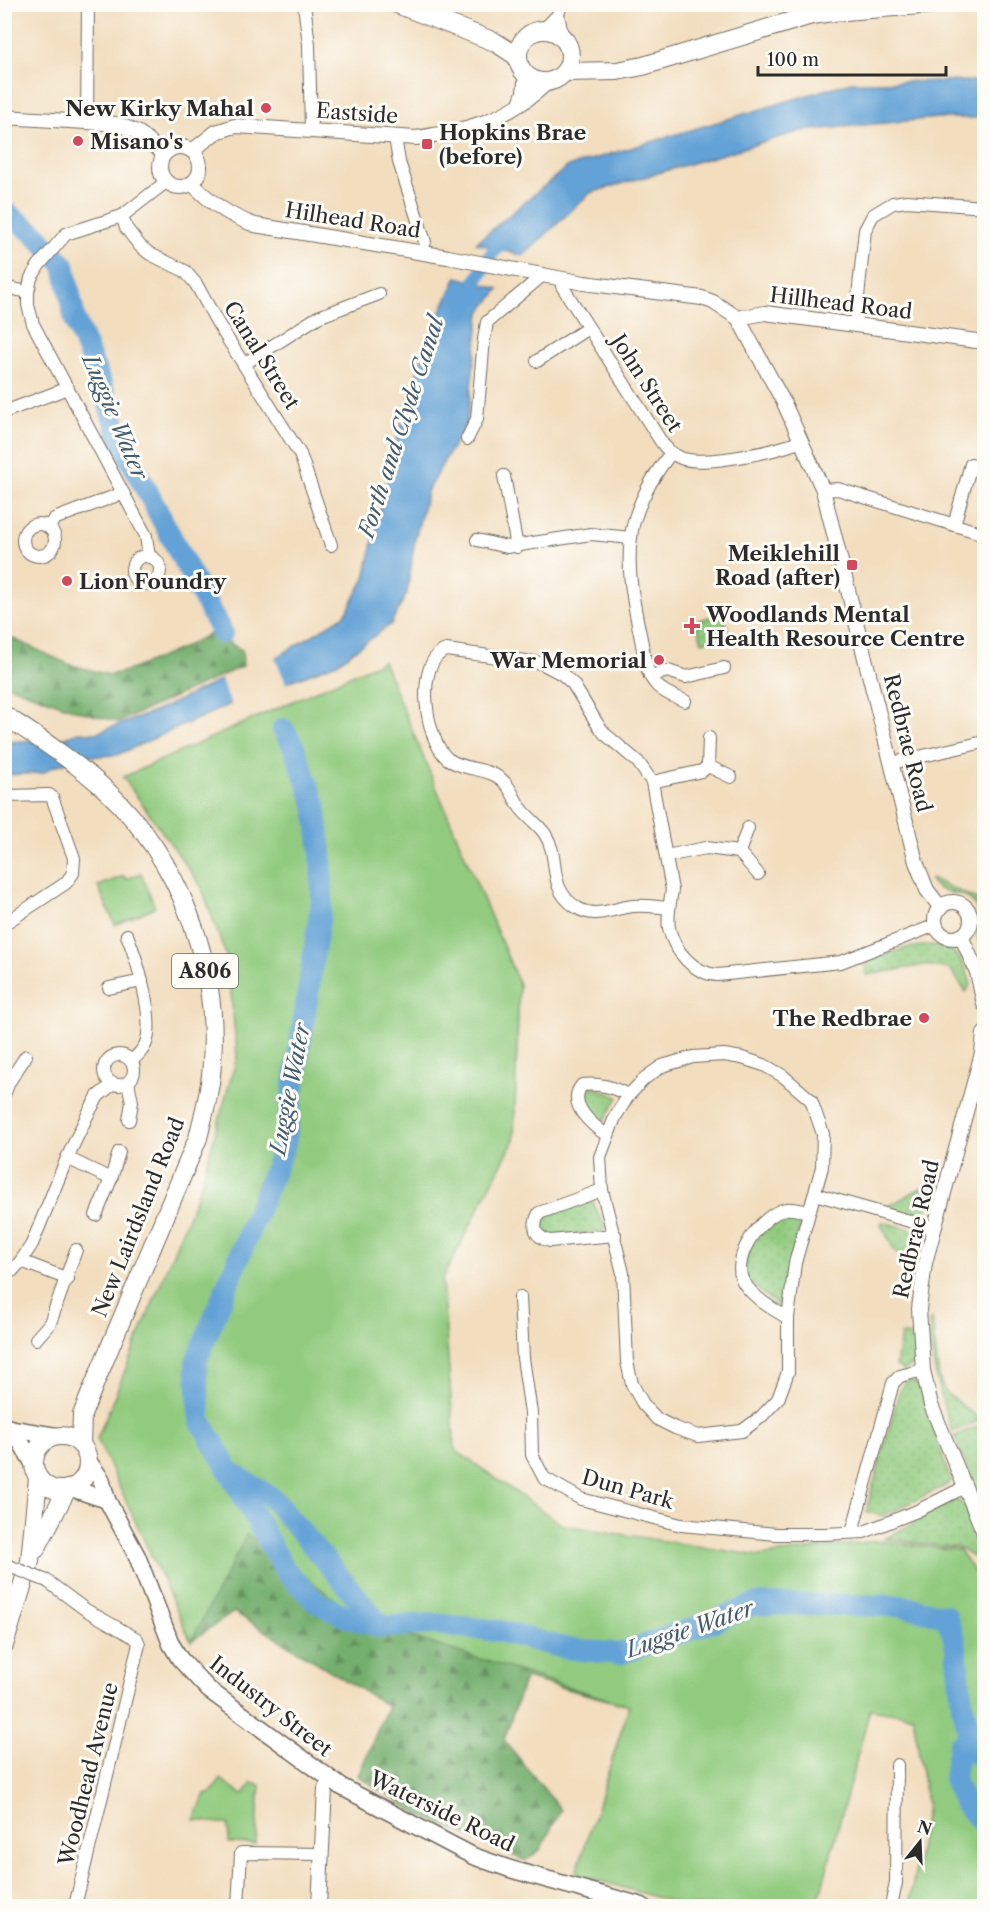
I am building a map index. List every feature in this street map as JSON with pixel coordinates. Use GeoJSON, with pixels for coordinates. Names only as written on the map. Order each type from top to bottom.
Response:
{"type":"FeatureCollection","features":[{"type":"Feature","properties":{"kind":"main road"},"geometry":{"type":"LineString","coordinates":[[397,4],[495,42],[521,49]]}},
{"type":"Feature","properties":{"kind":"main road"},"geometry":{"type":"LineString","coordinates":[[565,72],[617,71],[643,66],[812,15],[933,4]]}},
{"type":"Feature","properties":{"kind":"main road"},"geometry":{"type":"LineString","coordinates":[[567,45],[568,66],[565,72],[548,82],[536,81],[526,75],[519,64],[521,49],[535,32],[550,31],[600,70]]}},
{"type":"Feature","properties":{"kind":"main road","name":"New Lairdsland Road"},"geometry":{"type":"LineString","coordinates":[[4,715],[70,760],[97,782],[144,833],[182,897],[205,969],[211,1006],[213,1049],[205,1108],[198,1138],[82,1415],[84,1453]]}},
{"type":"Feature","properties":{"kind":"main road","name":"New Lairdsland Road"},"geometry":{"type":"LineString","coordinates":[[58,1436],[82,1415]]}},
{"type":"Feature","properties":{"kind":"main road"},"geometry":{"type":"LineString","coordinates":[[4,1645],[30,1561],[69,1489],[84,1477],[84,1453],[74,1439],[9,1428]]}},
{"type":"Feature","properties":{"kind":"main road"},"geometry":{"type":"LineString","coordinates":[[9,1428],[48,1487],[60,1490],[69,1489],[107,1500]]}},
{"type":"Feature","properties":{"kind":"main road"},"geometry":{"type":"LineString","coordinates":[[30,1561],[36,1451],[44,1441],[58,1436]]}},
{"type":"Feature","properties":{"kind":"main road","name":"Industry Street"},"geometry":{"type":"LineString","coordinates":[[84,1453],[101,1479],[107,1500],[137,1556],[167,1636],[180,1659],[209,1690],[330,1779]]}},
{"type":"Feature","properties":{"kind":"main road","name":"Waterside Road"},"geometry":{"type":"LineString","coordinates":[[330,1779],[387,1812],[473,1856],[550,1882],[642,1906]]}},
{"type":"Feature","properties":{"kind":"street"},"geometry":{"type":"LineString","coordinates":[[87,121],[88,4]]}},
{"type":"Feature","properties":{"kind":"street"},"geometry":{"type":"LineString","coordinates":[[304,4],[309,45],[311,131]]}},
{"type":"Feature","properties":{"kind":"street"},"geometry":{"type":"LineString","coordinates":[[542,31],[560,10]]}},
{"type":"Feature","properties":{"kind":"street"},"geometry":{"type":"LineString","coordinates":[[560,10],[567,45]]}},
{"type":"Feature","properties":{"kind":"street"},"geometry":{"type":"LineString","coordinates":[[520,104],[526,75]]}},
{"type":"Feature","properties":{"kind":"street","name":"Eastside"},"geometry":{"type":"LineString","coordinates":[[192,151],[207,138],[228,128],[247,126],[416,138],[475,126],[504,116],[548,82]]}},
{"type":"Feature","properties":{"kind":"street"},"geometry":{"type":"LineString","coordinates":[[4,117],[118,124],[139,133],[164,154]]}},
{"type":"Feature","properties":{"kind":"street"},"geometry":{"type":"LineString","coordinates":[[395,137],[399,162],[425,242]]}},
{"type":"Feature","properties":{"kind":"street"},"geometry":{"type":"LineString","coordinates":[[181,146],[192,151],[199,160],[200,167],[192,183],[182,187],[166,182],[160,171],[164,154],[168,149],[181,146]]}},
{"type":"Feature","properties":{"kind":"street"},"geometry":{"type":"LineString","coordinates":[[149,557],[146,536],[33,324],[28,305],[28,292],[31,278],[47,254],[66,234],[122,216],[166,182]]}},
{"type":"Feature","properties":{"kind":"street","name":"Hilhead Road"},"geometry":{"type":"LineString","coordinates":[[192,183],[216,206],[237,219],[255,225],[543,275]]}},
{"type":"Feature","properties":{"kind":"street"},"geometry":{"type":"LineString","coordinates":[[855,325],[865,230],[873,215],[893,203],[907,201],[984,207]]}},
{"type":"Feature","properties":{"kind":"street","name":"Canal Street"},"geometry":{"type":"LineString","coordinates":[[122,216],[126,228],[140,246],[150,254],[185,271],[191,277],[300,454],[331,545]]}},
{"type":"Feature","properties":{"kind":"street"},"geometry":{"type":"LineString","coordinates":[[467,439],[477,419],[487,322],[543,275],[563,280],[702,298],[713,302],[738,318]]}},
{"type":"Feature","properties":{"kind":"street","name":"John Street"},"geometry":{"type":"LineString","coordinates":[[563,280],[562,286],[588,328],[660,440],[672,453],[687,460],[705,461],[760,452],[801,441]]}},
{"type":"Feature","properties":{"kind":"street"},"geometry":{"type":"LineString","coordinates":[[4,287],[28,292]]}},
{"type":"Feature","properties":{"kind":"street"},"geometry":{"type":"LineString","coordinates":[[244,364],[318,317],[379,294]]}},
{"type":"Feature","properties":{"kind":"street","name":"Hillhead Road"},"geometry":{"type":"LineString","coordinates":[[738,318],[765,313],[984,342]]}},
{"type":"Feature","properties":{"kind":"street","name":"Redbrae Road"},"geometry":{"type":"LineString","coordinates":[[738,318],[764,364],[823,490],[918,870],[927,891],[940,908]]}},
{"type":"Feature","properties":{"kind":"street"},"geometry":{"type":"LineString","coordinates":[[537,361],[588,328]]}},
{"type":"Feature","properties":{"kind":"street"},"geometry":{"type":"LineString","coordinates":[[4,412],[68,388]]}},
{"type":"Feature","properties":{"kind":"street"},"geometry":{"type":"LineString","coordinates":[[672,453],[656,472],[646,490],[630,538],[633,598],[650,676],[661,690],[685,701]]}},
{"type":"Feature","properties":{"kind":"street"},"geometry":{"type":"LineString","coordinates":[[954,525],[971,464]]}},
{"type":"Feature","properties":{"kind":"street"},"geometry":{"type":"LineString","coordinates":[[504,476],[517,547]]}},
{"type":"Feature","properties":{"kind":"street"},"geometry":{"type":"LineString","coordinates":[[823,490],[838,489],[984,534]]}},
{"type":"Feature","properties":{"kind":"street"},"geometry":{"type":"LineString","coordinates":[[49,527],[54,519],[123,493]]}},
{"type":"Feature","properties":{"kind":"street"},"geometry":{"type":"LineString","coordinates":[[477,540],[497,546],[517,547],[591,534],[630,538]]}},
{"type":"Feature","properties":{"kind":"street"},"geometry":{"type":"LineString","coordinates":[[669,908],[630,906],[596,914],[577,908],[565,898],[557,884],[550,849],[544,834],[521,808],[506,783],[493,774],[451,761],[436,744],[430,731],[427,709],[431,664],[436,656],[446,650],[523,659],[550,667],[573,684],[605,734],[638,762],[652,782],[672,890],[669,908],[670,929],[680,952],[699,969],[713,975],[841,962],[936,925]]}},
{"type":"Feature","properties":{"kind":"street"},"geometry":{"type":"LineString","coordinates":[[650,676],[668,670],[686,677],[724,668]]}},
{"type":"Feature","properties":{"kind":"street"},"geometry":{"type":"LineString","coordinates":[[652,782],[702,771],[708,766],[709,738]]}},
{"type":"Feature","properties":{"kind":"street"},"geometry":{"type":"LineString","coordinates":[[892,763],[984,742]]}},
{"type":"Feature","properties":{"kind":"street"},"geometry":{"type":"LineString","coordinates":[[708,766],[731,777]]}},
{"type":"Feature","properties":{"kind":"street"},"geometry":{"type":"LineString","coordinates":[[4,796],[49,795],[55,800],[74,858],[73,873],[66,883],[4,924]]}},
{"type":"Feature","properties":{"kind":"street"},"geometry":{"type":"LineString","coordinates":[[739,852],[748,828]]}},
{"type":"Feature","properties":{"kind":"street"},"geometry":{"type":"LineString","coordinates":[[666,856],[706,848],[739,852],[758,874]]}},
{"type":"Feature","properties":{"kind":"street"},"geometry":{"type":"LineString","coordinates":[[958,903],[968,911],[970,924],[968,930],[961,936],[949,938],[942,935],[936,925],[935,917],[940,908],[958,903]]}},
{"type":"Feature","properties":{"kind":"street"},"geometry":{"type":"LineString","coordinates":[[127,935],[136,956],[142,981],[148,1032],[147,1042],[141,1052],[131,1061]]}},
{"type":"Feature","properties":{"kind":"street"},"geometry":{"type":"LineString","coordinates":[[961,936],[981,970],[984,1004]]}},
{"type":"Feature","properties":{"kind":"street"},"geometry":{"type":"LineString","coordinates":[[109,988],[142,981]]}},
{"type":"Feature","properties":{"kind":"street","name":"Redbrae Road"},"geometry":{"type":"LineString","coordinates":[[984,1034],[983,1054],[934,1228],[921,1286],[919,1309],[923,1370],[931,1405],[965,1487],[981,1515],[984,1533]]}},
{"type":"Feature","properties":{"kind":"street"},"geometry":{"type":"LineString","coordinates":[[122,1055],[131,1061],[133,1075],[128,1082],[118,1085],[109,1082],[104,1068],[112,1056],[122,1055]]}},
{"type":"Feature","properties":{"kind":"street"},"geometry":{"type":"LineString","coordinates":[[724,1055],[742,1058],[764,1065],[783,1076],[811,1100],[823,1134],[822,1167],[795,1263],[788,1318],[788,1372],[778,1399],[761,1417],[742,1431],[698,1436],[675,1428],[657,1419],[650,1412],[632,1384],[627,1362],[624,1274],[602,1190],[600,1157],[615,1118],[628,1095],[645,1078],[662,1066],[693,1057],[724,1055]]}},
{"type":"Feature","properties":{"kind":"street"},"geometry":{"type":"LineString","coordinates":[[4,1095],[7,1080],[26,1056]]}},
{"type":"Feature","properties":{"kind":"street"},"geometry":{"type":"LineString","coordinates":[[128,1082],[132,1102],[129,1120]]}},
{"type":"Feature","properties":{"kind":"street"},"geometry":{"type":"LineString","coordinates":[[608,1136],[586,1117],[576,1100],[577,1091],[582,1085],[597,1083],[611,1086],[628,1095]]}},
{"type":"Feature","properties":{"kind":"street"},"geometry":{"type":"LineString","coordinates":[[4,1274],[12,1271],[32,1244],[67,1158],[98,1096],[113,1084]]}},
{"type":"Feature","properties":{"kind":"street"},"geometry":{"type":"LineString","coordinates":[[96,1215],[119,1152]]}},
{"type":"Feature","properties":{"kind":"street"},"geometry":{"type":"LineString","coordinates":[[67,1158],[111,1179]]}},
{"type":"Feature","properties":{"kind":"street"},"geometry":{"type":"LineString","coordinates":[[602,1190],[539,1213],[535,1222],[535,1230],[541,1239],[550,1241],[615,1235]]}},
{"type":"Feature","properties":{"kind":"street"},"geometry":{"type":"LineString","coordinates":[[815,1194],[934,1228]]}},
{"type":"Feature","properties":{"kind":"street"},"geometry":{"type":"LineString","coordinates":[[788,1318],[759,1300],[743,1282],[742,1258],[750,1238],[761,1222],[786,1209],[809,1212]]}},
{"type":"Feature","properties":{"kind":"street"},"geometry":{"type":"LineString","coordinates":[[36,1339],[50,1323],[68,1279],[76,1250]]}},
{"type":"Feature","properties":{"kind":"street"},"geometry":{"type":"LineString","coordinates":[[21,1261],[68,1279]]}},
{"type":"Feature","properties":{"kind":"street","name":"Dun Park"},"geometry":{"type":"LineString","coordinates":[[520,1297],[523,1358],[531,1413],[532,1455],[544,1478],[581,1499],[681,1525],[776,1534],[864,1532],[917,1511],[965,1487]]}},
{"type":"Feature","properties":{"kind":"street"},"geometry":{"type":"LineString","coordinates":[[852,1532],[893,1383],[900,1376],[923,1370]]}},
{"type":"Feature","properties":{"kind":"street","name":"Woodhead Avenue"},"geometry":{"type":"LineString","coordinates":[[4,1564],[47,1581],[86,1610],[137,1639],[139,1644],[75,1906]]}},
{"type":"Feature","properties":{"kind":"street"},"geometry":{"type":"LineString","coordinates":[[891,1906],[896,1883],[897,1765]]}},
{"type":"Feature","properties":{"kind":"street"},"geometry":{"type":"LineString","coordinates":[[319,1906],[324,1789],[330,1779]]}},
{"type":"Feature","properties":{"kind":"street"},"geometry":{"type":"LineString","coordinates":[[238,1906],[241,1853],[321,1854]]}},
{"type":"Feature","properties":{"kind":"green space"},"geometry":{"type":"Polygon","coordinates":[[[723,613],[729,634],[702,642],[696,621],[723,613]]]}},
{"type":"Feature","properties":{"kind":"green space"},"geometry":{"type":"Polygon","coordinates":[[[211,633],[242,650],[243,666],[119,722],[75,710],[10,686],[5,687],[5,635],[68,664],[110,675],[130,670],[183,648],[211,633]]]}},
{"type":"Feature","properties":{"kind":"green space"},"geometry":{"type":"Polygon","coordinates":[[[383,661],[519,984],[514,1140],[442,1280],[455,1450],[563,1525],[759,1556],[875,1541],[959,1550],[984,1586],[984,1906],[909,1906],[927,1805],[913,1716],[870,1709],[817,1906],[686,1906],[576,1874],[629,1706],[367,1623],[247,1534],[191,1641],[97,1439],[200,1187],[237,1057],[228,961],[201,886],[123,777],[383,661]]]}},
{"type":"Feature","properties":{"kind":"green space"},"geometry":{"type":"Polygon","coordinates":[[[141,873],[155,907],[115,925],[98,886],[124,876],[126,879],[141,873]]]}},
{"type":"Feature","properties":{"kind":"green space"},"geometry":{"type":"Polygon","coordinates":[[[930,880],[974,898],[983,898],[984,948],[978,938],[978,916],[974,904],[964,896],[941,890],[930,880]]]}},
{"type":"Feature","properties":{"kind":"green space"},"geometry":{"type":"Polygon","coordinates":[[[932,945],[955,953],[961,961],[971,984],[966,992],[950,969],[925,965],[866,975],[865,963],[905,948],[932,945]]]}},
{"type":"Feature","properties":{"kind":"green space"},"geometry":{"type":"Polygon","coordinates":[[[592,1086],[618,1097],[601,1126],[580,1101],[581,1092],[592,1086]]]}},
{"type":"Feature","properties":{"kind":"green space"},"geometry":{"type":"Polygon","coordinates":[[[933,1181],[925,1215],[921,1218],[885,1208],[933,1181]]]}},
{"type":"Feature","properties":{"kind":"green space"},"geometry":{"type":"Polygon","coordinates":[[[591,1198],[605,1227],[603,1232],[547,1236],[541,1233],[540,1219],[591,1198]]]}},
{"type":"Feature","properties":{"kind":"green space"},"geometry":{"type":"Polygon","coordinates":[[[787,1213],[803,1216],[778,1306],[745,1279],[745,1265],[750,1244],[761,1227],[787,1213]]]}},
{"type":"Feature","properties":{"kind":"green space"},"geometry":{"type":"Polygon","coordinates":[[[882,1222],[915,1230],[922,1242],[920,1259],[896,1253],[881,1225],[882,1222]]]}},
{"type":"Feature","properties":{"kind":"green space"},"geometry":{"type":"Polygon","coordinates":[[[932,1318],[939,1378],[946,1393],[981,1420],[952,1432],[934,1365],[929,1323],[932,1318]]]}},
{"type":"Feature","properties":{"kind":"green space"},"geometry":{"type":"Polygon","coordinates":[[[901,1335],[915,1336],[916,1361],[904,1371],[896,1366],[901,1335]]]}},
{"type":"Feature","properties":{"kind":"green space"},"geometry":{"type":"Polygon","coordinates":[[[911,1380],[918,1385],[951,1481],[883,1516],[867,1512],[900,1389],[905,1382],[911,1380]]]}},
{"type":"Feature","properties":{"kind":"green space"},"geometry":{"type":"Polygon","coordinates":[[[984,1424],[984,1501],[978,1494],[954,1436],[984,1424]]]}},
{"type":"Feature","properties":{"kind":"green space"},"geometry":{"type":"Polygon","coordinates":[[[162,1435],[630,1706],[525,1678],[504,1740],[561,1810],[540,1850],[525,1861],[420,1815],[358,1776],[388,1706],[234,1612],[191,1641],[156,1538],[162,1435]]]}},
{"type":"Feature","properties":{"kind":"green space"},"geometry":{"type":"Polygon","coordinates":[[[955,1500],[963,1504],[966,1509],[984,1555],[984,1565],[959,1548],[884,1539],[955,1500]]]}},
{"type":"Feature","properties":{"kind":"green space"},"geometry":{"type":"Polygon","coordinates":[[[221,1779],[243,1795],[252,1783],[260,1785],[256,1844],[229,1843],[228,1824],[194,1820],[205,1794],[210,1794],[221,1779]]]}},
{"type":"Feature","properties":{"kind":"water"},"geometry":{"type":"Polygon","coordinates":[[[984,81],[984,118],[938,118],[801,131],[590,193],[523,256],[476,243],[567,167],[851,82],[984,81]]]}},
{"type":"Feature","properties":{"kind":"water"},"geometry":{"type":"Polygon","coordinates":[[[457,277],[499,289],[480,313],[467,422],[428,489],[415,539],[407,593],[391,624],[337,663],[231,704],[117,755],[82,757],[52,767],[43,773],[5,775],[4,742],[60,739],[78,732],[95,733],[154,712],[221,680],[276,658],[345,615],[365,578],[393,451],[426,343],[457,277]]]}},
{"type":"Feature","properties":{"kind":"pier"},"geometry":{"type":"Polygon","coordinates":[[[274,655],[287,686],[232,707],[220,677],[274,655]]]}},
{"type":"Feature","properties":{"kind":"waterway","name":"Luggie Water"},"geometry":{"type":"LineString","coordinates":[[4,211],[34,233],[64,265],[75,320],[106,396],[121,442],[222,633]]}},
{"type":"Feature","properties":{"kind":"waterway","name":"Forth and Clyde Canal"},"geometry":{"type":"LineString","coordinates":[[466,299],[492,253],[510,236]]}},
{"type":"Feature","properties":{"kind":"waterway","name":"Luggie Water"},"geometry":{"type":"LineString","coordinates":[[283,729],[293,745],[315,804],[321,853],[322,900],[285,1144],[196,1362],[200,1420],[285,1570],[316,1602],[350,1618],[382,1627],[434,1624],[499,1631],[564,1648],[619,1654],[720,1619],[755,1604],[903,1606],[946,1616],[955,1640],[962,1703],[973,1752],[984,1758]]}},
{"type":"Feature","properties":{"kind":"waterway","name":"Luggie Water"},"geometry":{"type":"LineString","coordinates":[[231,1472],[272,1498],[382,1627]]}},
{"type":"Feature","properties":{"kind":"waterway","name":"Luggie Water"},"geometry":{"type":"LineString","coordinates":[[970,1739],[959,1745],[954,1779],[964,1804],[984,1824]]}},
{"type":"Feature","properties":{"kind":"place","name":"New Kirky Mahal"},"geometry":{"type":"Point","coordinates":[266,108]}},
{"type":"Feature","properties":{"kind":"place","name":"Misano's"},"geometry":{"type":"Point","coordinates":[78,141]}},
{"type":"Feature","properties":{"kind":"place","name":"Hopkins Brae (before)"},"geometry":{"type":"Point","coordinates":[427,144]}},
{"type":"Feature","properties":{"kind":"place","name":"Meiklehill Road (after)"},"geometry":{"type":"Point","coordinates":[852,565]}},
{"type":"Feature","properties":{"kind":"place","name":"Lion Foundry"},"geometry":{"type":"Point","coordinates":[67,581]}},
{"type":"Feature","properties":{"kind":"place","name":"Woodlands Mental Health Resource Centre"},"geometry":{"type":"Point","coordinates":[692,626]}},
{"type":"Feature","properties":{"kind":"place","name":"War Memorial"},"geometry":{"type":"Point","coordinates":[659,660]}},
{"type":"Feature","properties":{"kind":"place","name":"The Redbrae"},"geometry":{"type":"Point","coordinates":[924,1018]}}]}
